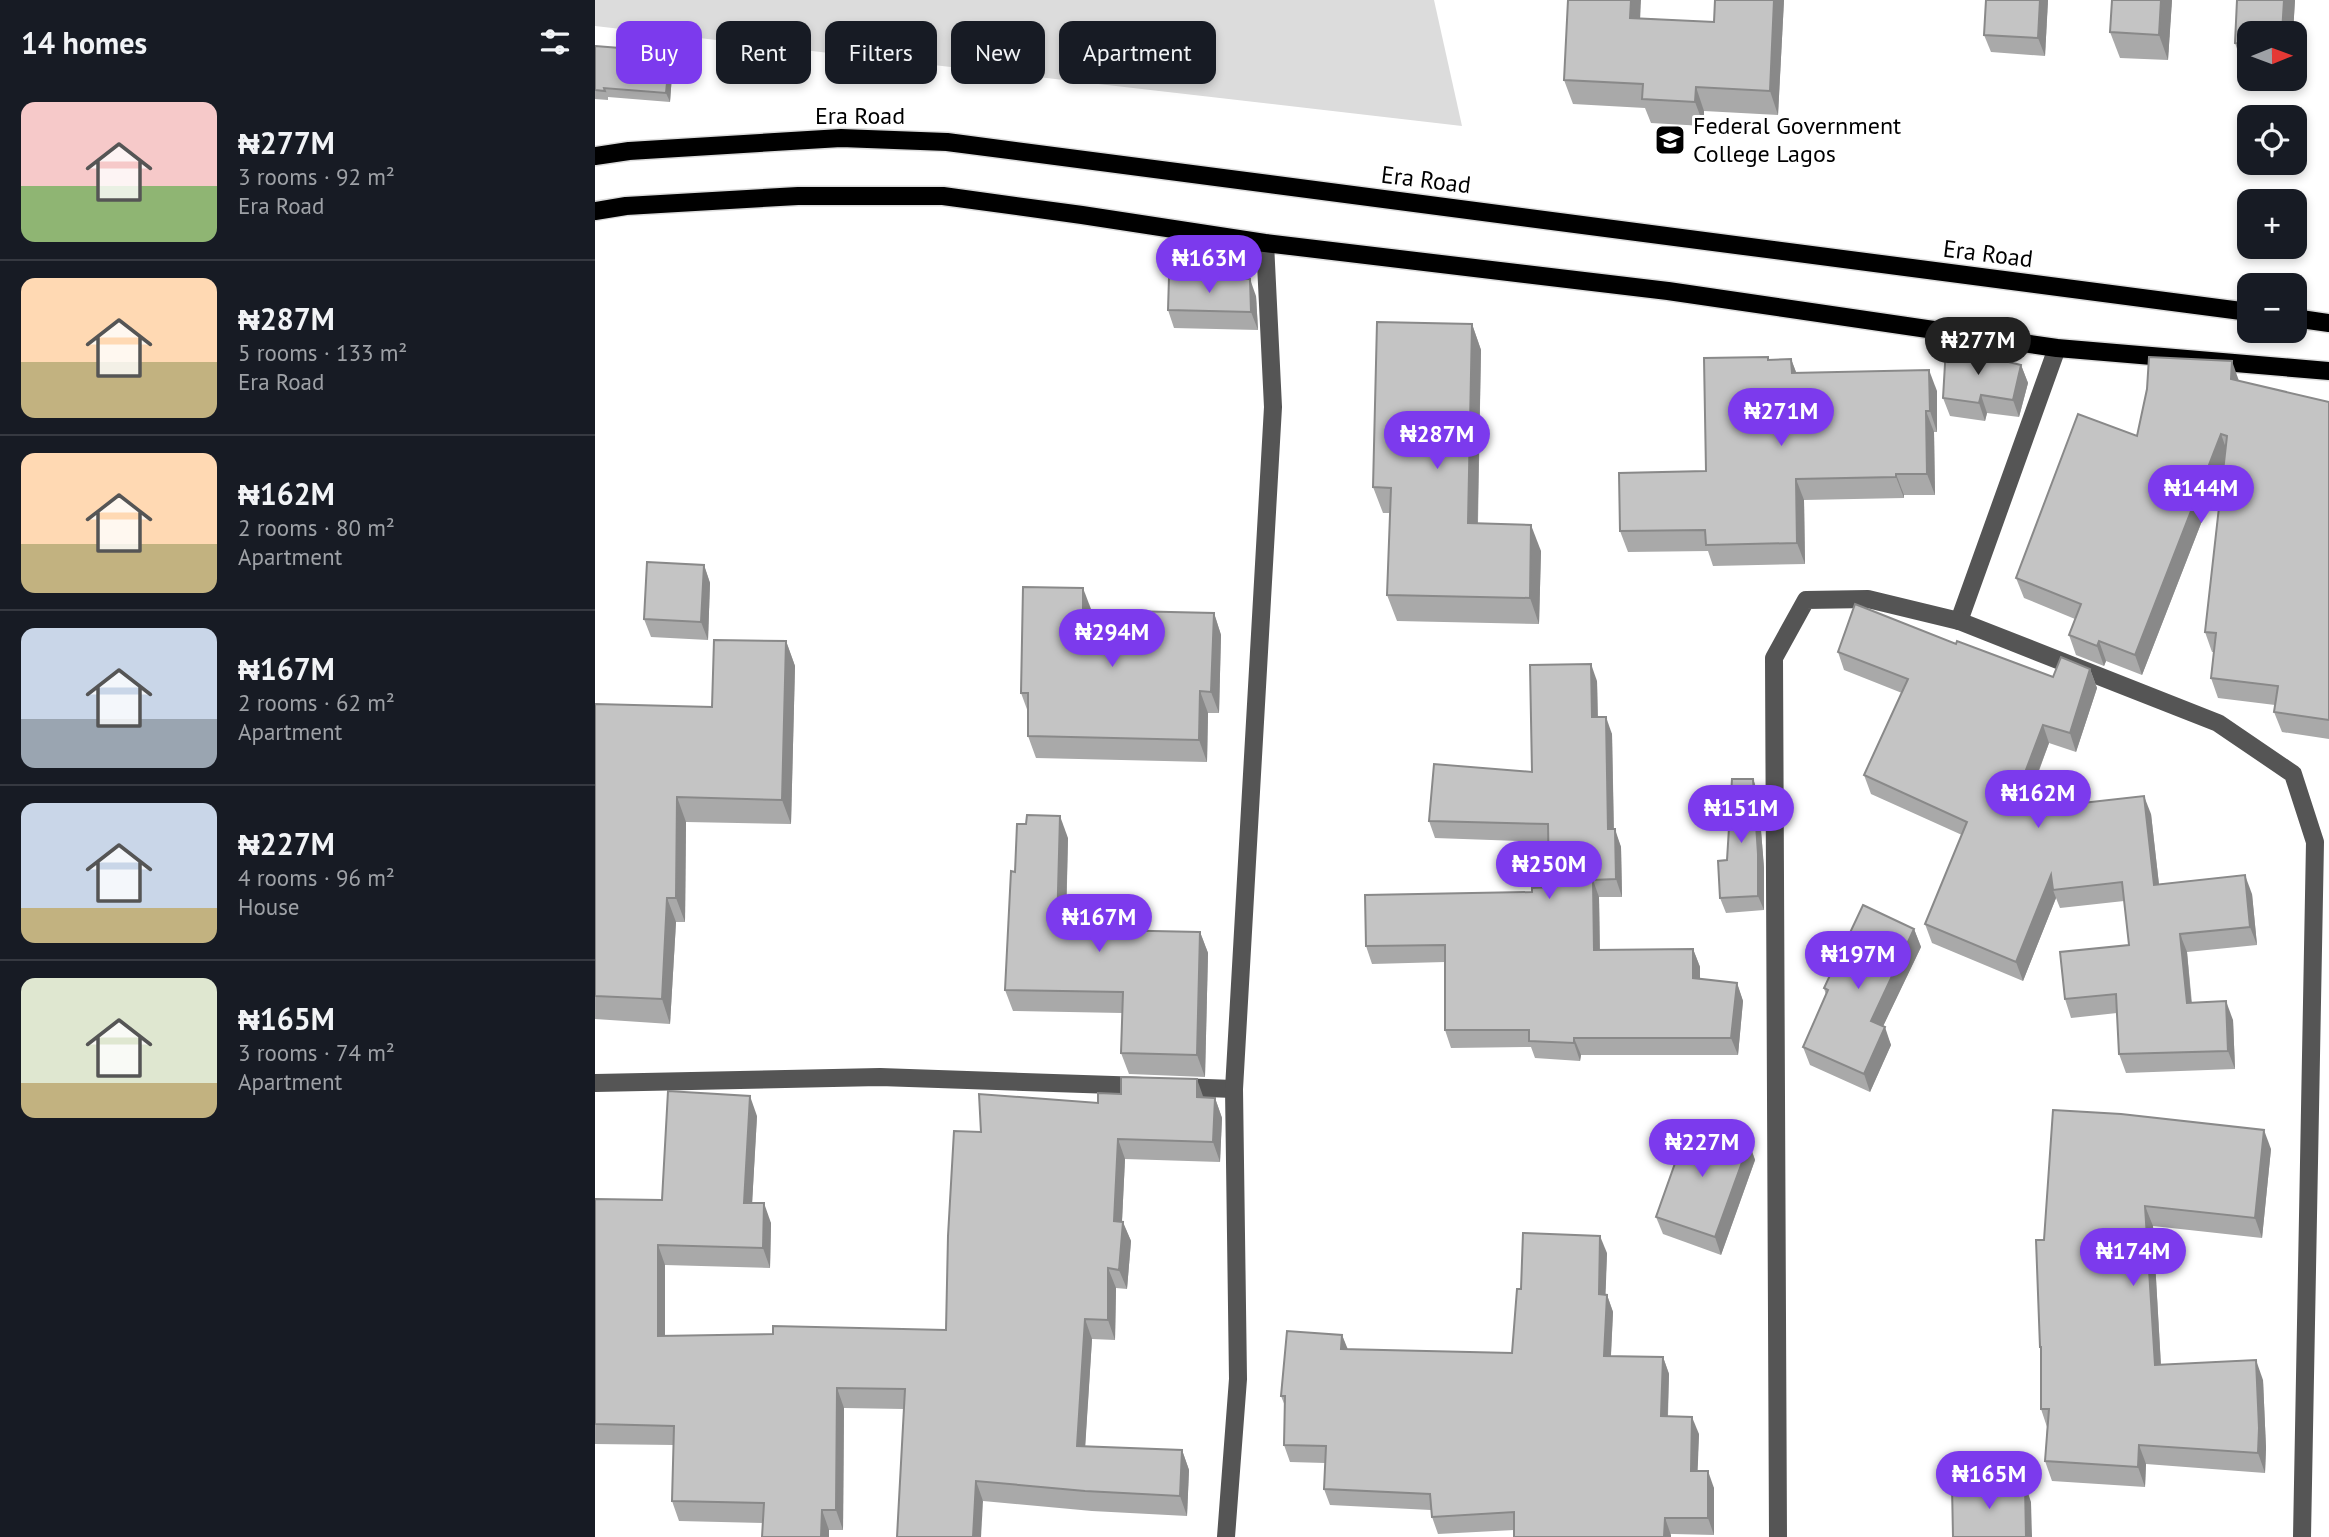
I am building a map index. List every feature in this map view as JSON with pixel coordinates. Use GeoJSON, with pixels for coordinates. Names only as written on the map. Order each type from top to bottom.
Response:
{"type":"FeatureCollection","features":[{"type":"Feature","properties":{"kind":"main road","name":"Era Road"},"geometry":{"type":"LineString","coordinates":[[595,156],[629,151],[841,138],[947,142],[2237,311]]}},
{"type":"Feature","properties":{"kind":"main road"},"geometry":{"type":"LineString","coordinates":[[595,211],[626,206],[798,196],[943,197],[1265,243],[1668,291],[2057,348],[2329,371]]}},
{"type":"Feature","properties":{"kind":"main road"},"geometry":{"type":"LineString","coordinates":[[2307,320],[2329,323]]}},
{"type":"Feature","properties":{"kind":"street"},"geometry":{"type":"LineString","coordinates":[[1227,1537],[1238,1378],[1234,1089],[1273,407],[1265,243]]}},
{"type":"Feature","properties":{"kind":"street"},"geometry":{"type":"LineString","coordinates":[[1959,621],[2057,348]]}},
{"type":"Feature","properties":{"kind":"street"},"geometry":{"type":"LineString","coordinates":[[1778,1537],[1774,658],[1806,600],[1868,599],[1959,621],[2218,723],[2293,774],[2315,842],[2302,1537]]}},
{"type":"Feature","properties":{"kind":"street"},"geometry":{"type":"LineString","coordinates":[[595,1083],[880,1077],[1234,1089]]}},
{"type":"Feature","properties":{"kind":"shaded area"},"geometry":{"type":"Polygon","coordinates":[[[595,0],[1434,0],[1462,126],[1098,84],[1216,84],[1216,21],[1059,21],[1059,80],[1045,78],[1045,21],[951,21],[951,67],[937,65],[937,21],[825,21],[825,53],[811,51],[811,21],[716,21],[716,40],[702,38],[702,21],[616,21],[616,28],[595,26],[595,0]]]}},
{"type":"Feature","properties":{"kind":"building"},"geometry":{"type":"Polygon","coordinates":[[[1568,0],[1631,0],[1630,18],[1714,22],[1715,0],[1774,0],[1770,91],[1696,87],[1695,102],[1642,99],[1643,84],[1564,80],[1568,0]]]}},
{"type":"Feature","properties":{"kind":"building"},"geometry":{"type":"Polygon","coordinates":[[[1986,0],[2040,0],[2038,38],[1984,35],[1986,0]]]}},
{"type":"Feature","properties":{"kind":"building"},"geometry":{"type":"Polygon","coordinates":[[[2112,0],[2161,0],[2159,35],[2110,32],[2112,0]]]}},
{"type":"Feature","properties":{"kind":"building"},"geometry":{"type":"Polygon","coordinates":[[[2237,0],[2284,0],[2283,21],[2237,21],[2235,43],[2237,0]]]}},
{"type":"Feature","properties":{"kind":"building"},"geometry":{"type":"Polygon","coordinates":[[[595,46],[616,48],[616,84],[667,84],[666,93],[604,88],[605,91],[595,90],[595,46]]]}},
{"type":"Feature","properties":{"kind":"building"},"geometry":{"type":"Polygon","coordinates":[[[1169,277],[1250,279],[1251,312],[1168,310],[1169,277]]]}},
{"type":"Feature","properties":{"kind":"building"},"geometry":{"type":"Polygon","coordinates":[[[1377,322],[1472,324],[1468,523],[1531,525],[1530,598],[1387,595],[1391,488],[1373,487],[1377,322]]]}},
{"type":"Feature","properties":{"kind":"building"},"geometry":{"type":"Polygon","coordinates":[[[1946,347],[2021,365],[2013,400],[1981,395],[1979,403],[1943,398],[1946,347]]]}},
{"type":"Feature","properties":{"kind":"building"},"geometry":{"type":"Polygon","coordinates":[[[1768,357],[1768,360],[1791,359],[1792,373],[1929,370],[1930,411],[1926,411],[1927,474],[1796,479],[1797,543],[1706,545],[1705,530],[1620,531],[1619,473],[1706,471],[1704,358],[1768,357]]]}},
{"type":"Feature","properties":{"kind":"building"},"geometry":{"type":"Polygon","coordinates":[[[2149,357],[2232,361],[2231,379],[2329,402],[2329,720],[2274,712],[2278,686],[2211,678],[2216,633],[2205,632],[2227,436],[2221,434],[2135,655],[2099,641],[2097,646],[2069,635],[2081,604],[2016,578],[2078,414],[2137,436],[2147,389],[2149,357]]]}},
{"type":"Feature","properties":{"kind":"building"},"geometry":{"type":"Polygon","coordinates":[[[647,562],[704,565],[701,622],[644,619],[647,562]]]}},
{"type":"Feature","properties":{"kind":"building"},"geometry":{"type":"Polygon","coordinates":[[[1023,587],[1083,588],[1083,610],[1214,613],[1211,692],[1200,691],[1199,740],[1028,736],[1028,693],[1021,693],[1023,587]]]}},
{"type":"Feature","properties":{"kind":"building"},"geometry":{"type":"Polygon","coordinates":[[[1855,604],[1956,644],[1957,641],[2053,677],[2061,657],[2090,669],[2070,733],[2043,725],[2018,791],[2047,803],[2046,807],[2144,796],[2154,885],[2245,875],[2250,927],[2180,934],[2187,1003],[2226,1001],[2228,1051],[2119,1054],[2116,994],[2065,999],[2060,952],[2129,945],[2122,882],[2053,890],[2051,875],[2016,962],[1925,924],[1967,822],[1864,775],[1908,679],[1838,652],[1855,604]]]}},
{"type":"Feature","properties":{"kind":"building"},"geometry":{"type":"Polygon","coordinates":[[[714,640],[786,641],[782,800],[677,797],[676,898],[667,898],[662,999],[595,996],[595,704],[712,707],[714,640]]]}},
{"type":"Feature","properties":{"kind":"building"},"geometry":{"type":"Polygon","coordinates":[[[1591,664],[1592,717],[1606,717],[1608,829],[1615,829],[1616,879],[1593,880],[1594,950],[1693,949],[1693,978],[1737,983],[1731,1038],[1574,1038],[1574,1043],[1529,1041],[1529,1030],[1445,1030],[1445,945],[1366,946],[1365,895],[1532,892],[1532,888],[1549,887],[1548,824],[1429,821],[1434,764],[1532,772],[1530,665],[1591,664]]]}},
{"type":"Feature","properties":{"kind":"building"},"geometry":{"type":"Polygon","coordinates":[[[1732,779],[1753,779],[1758,896],[1720,898],[1718,861],[1727,860],[1732,779]]]}},
{"type":"Feature","properties":{"kind":"building"},"geometry":{"type":"Polygon","coordinates":[[[1027,815],[1060,816],[1057,929],[1200,932],[1197,1055],[1121,1053],[1123,992],[1005,990],[1011,871],[1015,872],[1017,824],[1026,824],[1027,815]]]}},
{"type":"Feature","properties":{"kind":"building"},"geometry":{"type":"Polygon","coordinates":[[[1863,905],[1914,929],[1871,1021],[1885,1027],[1864,1074],[1803,1047],[1828,990],[1824,988],[1863,905]]]}},
{"type":"Feature","properties":{"kind":"building"},"geometry":{"type":"Polygon","coordinates":[[[1121,1077],[1197,1079],[1197,1097],[1215,1098],[1213,1142],[1118,1139],[1114,1221],[1123,1222],[1119,1270],[1108,1268],[1108,1320],[1085,1319],[1077,1446],[1182,1450],[1180,1496],[976,1481],[973,1537],[897,1537],[905,1389],[837,1388],[836,1510],[822,1510],[821,1537],[762,1537],[764,1503],[672,1501],[674,1426],[595,1424],[595,1199],[662,1200],[668,1091],[750,1096],[744,1203],[764,1203],[763,1248],[658,1245],[658,1336],[773,1334],[773,1326],[946,1330],[954,1131],[981,1132],[979,1094],[1098,1103],[1098,1093],[1121,1094],[1121,1077]]]}},
{"type":"Feature","properties":{"kind":"building"},"geometry":{"type":"Polygon","coordinates":[[[2053,1110],[2121,1114],[2264,1130],[2255,1218],[2145,1206],[2155,1365],[2256,1360],[2258,1453],[2139,1445],[2138,1467],[2045,1461],[2049,1409],[2041,1409],[2036,1240],[2044,1240],[2053,1110]]]}},
{"type":"Feature","properties":{"kind":"building"},"geometry":{"type":"Polygon","coordinates":[[[1690,1121],[1749,1143],[1715,1237],[1656,1217],[1690,1121]]]}},
{"type":"Feature","properties":{"kind":"building"},"geometry":{"type":"Polygon","coordinates":[[[1523,1233],[1600,1236],[1599,1294],[1607,1295],[1604,1356],[1663,1357],[1661,1416],[1692,1417],[1691,1471],[1708,1471],[1708,1518],[1665,1518],[1664,1537],[1514,1537],[1514,1512],[1432,1517],[1430,1494],[1324,1489],[1326,1446],[1284,1445],[1285,1396],[1281,1396],[1287,1331],[1342,1335],[1341,1349],[1512,1353],[1517,1289],[1521,1289],[1523,1233]]]}},
{"type":"Feature","properties":{"kind":"building"},"geometry":{"type":"Polygon","coordinates":[[[2025,1484],[2026,1537],[1953,1537],[1952,1485],[2025,1484]]]}},
{"type":"Feature","properties":{"kind":"place","name":"Federal Government College Lagos"},"geometry":{"type":"Point","coordinates":[1670,140]}}]}
